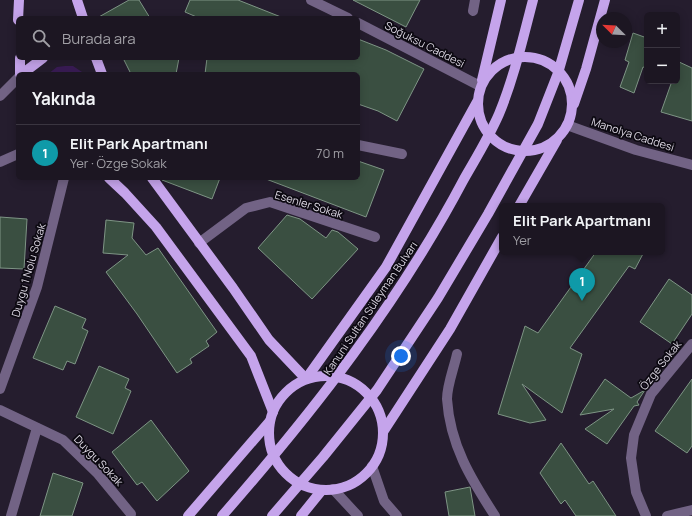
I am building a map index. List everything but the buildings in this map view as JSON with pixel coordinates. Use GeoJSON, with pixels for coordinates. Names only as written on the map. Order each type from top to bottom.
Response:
{"type":"FeatureCollection","features":[{"type":"Feature","properties":{"kind":"main road"},"geometry":{"type":"LineString","coordinates":[[18,16],[19,0]]}},
{"type":"Feature","properties":{"kind":"main road"},"geometry":{"type":"LineString","coordinates":[[77,0],[82,16]]}},
{"type":"Feature","properties":{"kind":"main road"},"geometry":{"type":"LineString","coordinates":[[501,0],[477,102],[479,118],[486,132],[503,146],[513,150],[529,151],[544,147],[558,138]]}},
{"type":"Feature","properties":{"kind":"main road","name":"Kanuni Sultan Süleyman Bulvarı"},"geometry":{"type":"LineString","coordinates":[[222,516],[280,450],[333,383],[402,286],[443,219],[498,115],[515,66],[533,0]]}},
{"type":"Feature","properties":{"kind":"main road"},"geometry":{"type":"LineString","coordinates":[[272,516],[324,457],[377,390],[438,298],[538,124],[558,73],[579,0]]}},
{"type":"Feature","properties":{"kind":"main road"},"geometry":{"type":"LineString","coordinates":[[521,203],[558,138],[568,125],[586,69],[605,0]]}},
{"type":"Feature","properties":{"kind":"main road"},"geometry":{"type":"LineString","coordinates":[[480,86],[488,73],[500,63],[514,57],[529,56],[544,60],[557,68],[566,80],[571,95],[572,110]]}},
{"type":"Feature","properties":{"kind":"main road"},"geometry":{"type":"LineString","coordinates":[[20,60],[21,72]]}},
{"type":"Feature","properties":{"kind":"main road"},"geometry":{"type":"LineString","coordinates":[[24,72],[40,60]]}},
{"type":"Feature","properties":{"kind":"main road"},"geometry":{"type":"LineString","coordinates":[[97,60],[101,72]]}},
{"type":"Feature","properties":{"kind":"main road"},"geometry":{"type":"LineString","coordinates":[[306,379],[386,267],[477,102]]}},
{"type":"Feature","properties":{"kind":"main road"},"geometry":{"type":"LineString","coordinates":[[111,180],[126,193],[156,227],[251,356],[272,417]]}},
{"type":"Feature","properties":{"kind":"main road"},"geometry":{"type":"LineString","coordinates":[[153,180],[269,340],[306,379]]}},
{"type":"Feature","properties":{"kind":"main road"},"geometry":{"type":"LineString","coordinates":[[383,432],[450,329],[499,242]]}},
{"type":"Feature","properties":{"kind":"main road"},"geometry":{"type":"LineString","coordinates":[[324,376],[342,378],[358,385],[371,398],[380,414],[383,432],[380,450],[372,466],[359,479],[342,488],[322,490],[303,485],[287,475],[275,459],[269,441],[272,417],[277,403],[290,388],[306,379],[324,376]]}},
{"type":"Feature","properties":{"kind":"main road"},"geometry":{"type":"LineString","coordinates":[[188,516],[272,417]]}},
{"type":"Feature","properties":{"kind":"main road"},"geometry":{"type":"LineString","coordinates":[[302,516],[322,490]]}},
{"type":"Feature","properties":{"kind":"street"},"geometry":{"type":"LineString","coordinates":[[311,0],[344,16]]}},
{"type":"Feature","properties":{"kind":"street"},"geometry":{"type":"LineString","coordinates":[[473,11],[475,0]]}},
{"type":"Feature","properties":{"kind":"street","name":"Soğuksu Caddesi"},"geometry":{"type":"LineString","coordinates":[[360,24],[480,86]]}},
{"type":"Feature","properties":{"kind":"street"},"geometry":{"type":"LineString","coordinates":[[0,96],[16,80]]}},
{"type":"Feature","properties":{"kind":"street","name":"Manolya Caddesi"},"geometry":{"type":"LineString","coordinates":[[568,125],[636,150],[692,165]]}},
{"type":"Feature","properties":{"kind":"street"},"geometry":{"type":"LineString","coordinates":[[360,145],[402,154]]}},
{"type":"Feature","properties":{"kind":"street"},"geometry":{"type":"LineString","coordinates":[[0,162],[16,155]]}},
{"type":"Feature","properties":{"kind":"street","name":"Duygu 1 Nolu Sokak"},"geometry":{"type":"LineString","coordinates":[[0,389],[37,287],[64,180]]}},
{"type":"Feature","properties":{"kind":"street","name":"Esenler Sokak"},"geometry":{"type":"LineString","coordinates":[[200,243],[246,208],[270,202],[375,237]]}},
{"type":"Feature","properties":{"kind":"street","name":"Özge Sokak"},"geometry":{"type":"LineString","coordinates":[[646,516],[636,492],[631,458],[634,435],[651,394],[692,344]]}},
{"type":"Feature","properties":{"kind":"street"},"geometry":{"type":"LineString","coordinates":[[457,354],[447,398],[453,432],[464,467],[495,516]]}},
{"type":"Feature","properties":{"kind":"street","name":"Duygu Sokak"},"geometry":{"type":"LineString","coordinates":[[0,410],[63,440],[98,474],[131,514]]}},
{"type":"Feature","properties":{"kind":"street"},"geometry":{"type":"LineString","coordinates":[[12,516],[37,428]]}},
{"type":"Feature","properties":{"kind":"street"},"geometry":{"type":"LineString","coordinates":[[372,466],[384,501],[397,516]]}},
{"type":"Feature","properties":{"kind":"street"},"geometry":{"type":"LineString","coordinates":[[333,489],[358,516]]}},
{"type":"Feature","properties":{"kind":"street"},"geometry":{"type":"LineString","coordinates":[[667,516],[692,510]]}},
{"type":"Feature","properties":{"kind":"shaded area"},"geometry":{"type":"Polygon","coordinates":[[[73,66],[82,72],[51,72],[57,67],[73,66]]]}},
{"type":"Feature","properties":{"kind":"place","name":"Elit Park Apartmanı"},"geometry":{"type":"Point","coordinates":[582,301]}}]}
